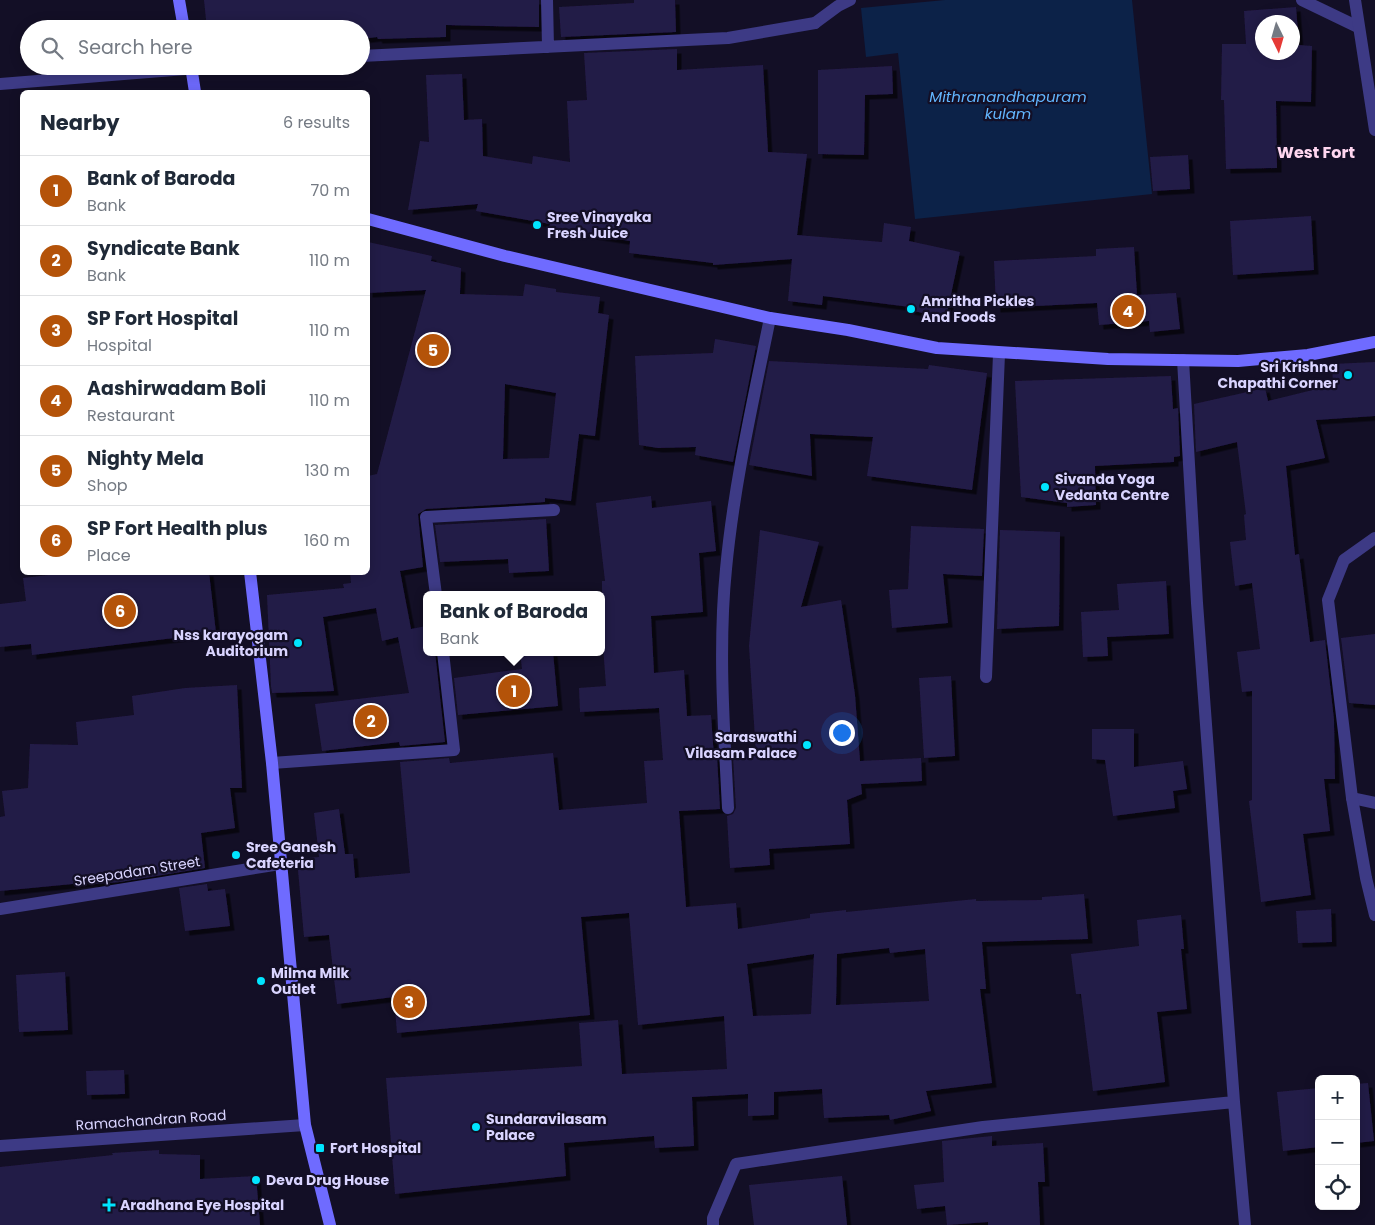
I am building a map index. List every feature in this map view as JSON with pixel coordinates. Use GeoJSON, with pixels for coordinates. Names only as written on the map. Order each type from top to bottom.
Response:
{"type":"FeatureCollection","features":[{"type":"Feature","properties":{"kind":"main road"},"geometry":{"type":"LineString","coordinates":[[179,0],[182,20]]}},
{"type":"Feature","properties":{"kind":"main road"},"geometry":{"type":"LineString","coordinates":[[192,75],[195,90]]}},
{"type":"Feature","properties":{"kind":"main road"},"geometry":{"type":"LineString","coordinates":[[370,220],[505,256],[770,318],[848,330],[937,348],[999,354],[1108,359],[1247,360],[1308,355],[1375,342]]}},
{"type":"Feature","properties":{"kind":"main road"},"geometry":{"type":"LineString","coordinates":[[250,575],[272,763],[304,1125],[330,1225]]}},
{"type":"Feature","properties":{"kind":"street"},"geometry":{"type":"LineString","coordinates":[[547,0],[548,47]]}},
{"type":"Feature","properties":{"kind":"street"},"geometry":{"type":"LineString","coordinates":[[370,56],[728,38],[815,23],[838,6],[850,0]]}},
{"type":"Feature","properties":{"kind":"street"},"geometry":{"type":"LineString","coordinates":[[1302,0],[1358,27]]}},
{"type":"Feature","properties":{"kind":"street"},"geometry":{"type":"LineString","coordinates":[[1355,0],[1375,130]]}},
{"type":"Feature","properties":{"kind":"street"},"geometry":{"type":"LineString","coordinates":[[0,84],[101,75]]}},
{"type":"Feature","properties":{"kind":"street"},"geometry":{"type":"LineString","coordinates":[[728,808],[721,675],[725,570],[734,498],[770,318]]}},
{"type":"Feature","properties":{"kind":"street"},"geometry":{"type":"LineString","coordinates":[[986,677],[999,354]]}},
{"type":"Feature","properties":{"kind":"street"},"geometry":{"type":"LineString","coordinates":[[1183,360],[1197,603],[1234,1102],[1245,1225]]}},
{"type":"Feature","properties":{"kind":"street"},"geometry":{"type":"LineString","coordinates":[[435,591],[426,517],[554,510]]}},
{"type":"Feature","properties":{"kind":"street"},"geometry":{"type":"LineString","coordinates":[[1375,538],[1344,560],[1328,600],[1352,798],[1366,878],[1375,915]]}},
{"type":"Feature","properties":{"kind":"street"},"geometry":{"type":"LineString","coordinates":[[272,763],[454,750],[443,656]]}},
{"type":"Feature","properties":{"kind":"street"},"geometry":{"type":"LineString","coordinates":[[1352,798],[1375,803]]}},
{"type":"Feature","properties":{"kind":"street","name":"Sreepadam Street"},"geometry":{"type":"LineString","coordinates":[[0,909],[280,864]]}},
{"type":"Feature","properties":{"kind":"street"},"geometry":{"type":"LineString","coordinates":[[713,1225],[713,1218],[736,1164],[983,1127],[1234,1102]]}},
{"type":"Feature","properties":{"kind":"street","name":"Ramachandran Road"},"geometry":{"type":"LineString","coordinates":[[0,1146],[304,1125]]}},
{"type":"Feature","properties":{"kind":"water","name":"Mithranandhapuram kulam"},"geometry":{"type":"Polygon","coordinates":[[[945,0],[1132,0],[1152,194],[915,219],[898,53],[866,57],[861,8],[945,0]]]}},
{"type":"Feature","properties":{"kind":"building"},"geometry":{"type":"Polygon","coordinates":[[[204,0],[539,0],[539,27],[446,25],[446,37],[370,38],[370,20],[206,20],[204,0]]]}},
{"type":"Feature","properties":{"kind":"building"},"geometry":{"type":"Polygon","coordinates":[[[634,0],[675,0],[676,32],[561,37],[559,7],[634,3],[634,0]]]}},
{"type":"Feature","properties":{"kind":"building"},"geometry":{"type":"Polygon","coordinates":[[[1296,7],[1297,15],[1255,15],[1255,60],[1300,60],[1300,45],[1312,46],[1311,102],[1276,101],[1277,168],[1226,169],[1224,100],[1221,100],[1222,44],[1246,44],[1244,11],[1296,7]]]}},
{"type":"Feature","properties":{"kind":"building"},"geometry":{"type":"Polygon","coordinates":[[[677,49],[677,70],[763,65],[768,152],[807,154],[797,235],[882,242],[884,223],[911,227],[909,241],[960,252],[946,318],[909,310],[910,307],[823,296],[822,305],[788,301],[792,259],[713,265],[713,263],[629,253],[630,241],[549,228],[550,224],[476,211],[478,204],[408,210],[420,141],[429,142],[426,75],[462,74],[464,120],[482,119],[483,156],[532,164],[533,156],[570,162],[567,101],[587,100],[584,53],[677,49]]]}},
{"type":"Feature","properties":{"kind":"building"},"geometry":{"type":"Polygon","coordinates":[[[892,66],[893,94],[865,95],[864,155],[818,154],[818,70],[892,66]]]}},
{"type":"Feature","properties":{"kind":"building"},"geometry":{"type":"Polygon","coordinates":[[[1188,155],[1190,189],[1153,191],[1150,157],[1188,155]]]}},
{"type":"Feature","properties":{"kind":"building"},"geometry":{"type":"Polygon","coordinates":[[[1311,216],[1314,270],[1233,275],[1230,221],[1311,216]]]}},
{"type":"Feature","properties":{"kind":"building"},"geometry":{"type":"Polygon","coordinates":[[[370,242],[432,256],[431,261],[461,268],[460,294],[523,296],[525,284],[556,289],[556,292],[600,297],[598,313],[609,315],[595,436],[579,434],[571,501],[545,498],[545,502],[426,509],[418,514],[423,567],[400,571],[411,629],[423,627],[423,656],[435,656],[445,742],[400,746],[399,742],[322,751],[315,704],[409,693],[398,637],[382,641],[376,608],[323,617],[334,691],[272,693],[267,595],[344,588],[343,584],[351,583],[350,575],[370,575],[370,476],[377,474],[426,290],[370,293],[370,242]],[[505,384],[503,459],[549,458],[556,393],[505,384]]]}},
{"type":"Feature","properties":{"kind":"building"},"geometry":{"type":"Polygon","coordinates":[[[1134,247],[1137,295],[1176,293],[1180,329],[1150,332],[1149,321],[1099,325],[1097,303],[996,308],[994,261],[1096,256],[1096,249],[1134,247]]]}},
{"type":"Feature","properties":{"kind":"building"},"geometry":{"type":"Polygon","coordinates":[[[715,339],[756,346],[733,462],[695,455],[696,447],[658,448],[639,445],[635,356],[713,353],[715,339]]]}},
{"type":"Feature","properties":{"kind":"building"},"geometry":{"type":"Polygon","coordinates":[[[769,361],[928,369],[929,365],[987,373],[972,490],[867,476],[873,437],[810,434],[812,476],[749,465],[769,361]]]}},
{"type":"Feature","properties":{"kind":"building"},"geometry":{"type":"Polygon","coordinates":[[[1375,362],[1375,416],[1316,420],[1325,458],[1286,466],[1295,555],[1299,554],[1310,642],[1325,640],[1334,720],[1335,779],[1324,779],[1330,831],[1303,834],[1311,895],[1261,902],[1249,801],[1252,800],[1252,691],[1242,692],[1237,652],[1260,649],[1252,583],[1235,586],[1230,542],[1246,540],[1244,515],[1246,514],[1237,442],[1196,452],[1194,404],[1265,388],[1268,401],[1333,385],[1332,364],[1375,362]]]}},
{"type":"Feature","properties":{"kind":"building"},"geometry":{"type":"Polygon","coordinates":[[[1171,376],[1173,409],[1178,408],[1180,456],[1174,457],[1174,462],[1095,466],[1096,505],[1067,507],[1067,503],[1021,497],[1015,381],[1171,376]]]}},
{"type":"Feature","properties":{"kind":"building"},"geometry":{"type":"Polygon","coordinates":[[[651,496],[652,508],[711,501],[716,551],[699,553],[703,612],[651,616],[654,673],[684,670],[687,716],[711,715],[714,757],[717,757],[720,809],[679,811],[686,907],[736,903],[738,929],[810,918],[810,914],[846,910],[846,912],[976,899],[976,901],[1042,900],[1042,897],[1084,894],[1088,939],[982,942],[986,989],[980,989],[992,1083],[926,1091],[931,1111],[890,1120],[889,1115],[824,1118],[822,1089],[774,1092],[774,1115],[748,1116],[748,1094],[692,1097],[694,1146],[655,1148],[654,1136],[564,1143],[566,1176],[395,1194],[386,1078],[582,1066],[579,1023],[618,1020],[622,1074],[727,1069],[724,1016],[638,1025],[629,913],[581,917],[590,1015],[397,1033],[394,997],[337,1004],[329,935],[304,937],[297,859],[319,857],[314,813],[339,809],[345,854],[353,854],[355,878],[410,873],[400,762],[449,758],[450,763],[553,753],[559,810],[647,803],[644,761],[663,760],[659,708],[580,712],[579,688],[606,686],[604,656],[605,591],[602,591],[602,581],[605,581],[596,503],[651,496]],[[889,948],[837,954],[836,1005],[929,1001],[925,949],[890,953],[889,948]],[[814,954],[747,964],[753,1016],[811,1014],[814,954]]]}},
{"type":"Feature","properties":{"kind":"building"},"geometry":{"type":"Polygon","coordinates":[[[546,519],[549,571],[509,573],[508,559],[440,562],[435,525],[546,519]]]}},
{"type":"Feature","properties":{"kind":"building"},"geometry":{"type":"Polygon","coordinates":[[[911,526],[984,529],[982,576],[943,574],[948,623],[892,628],[889,590],[908,589],[911,526]]]}},
{"type":"Feature","properties":{"kind":"building","name":"Saraswathi Vilasam Palace"},"geometry":{"type":"Polygon","coordinates":[[[760,530],[819,542],[801,607],[841,600],[855,695],[860,761],[921,758],[922,781],[861,784],[862,794],[847,800],[850,844],[769,849],[770,865],[730,868],[727,816],[733,814],[736,808],[733,756],[756,754],[749,646],[760,530]]]}},
{"type":"Feature","properties":{"kind":"building"},"geometry":{"type":"Polygon","coordinates":[[[1000,530],[1060,532],[1059,626],[997,629],[1000,530]]]}},
{"type":"Feature","properties":{"kind":"building"},"geometry":{"type":"Polygon","coordinates":[[[48,575],[209,575],[216,633],[32,655],[31,644],[0,647],[0,604],[26,601],[23,578],[48,575]]]}},
{"type":"Feature","properties":{"kind":"building"},"geometry":{"type":"Polygon","coordinates":[[[1166,581],[1169,634],[1107,637],[1108,656],[1083,657],[1081,612],[1119,610],[1117,584],[1166,581]]]}},
{"type":"Feature","properties":{"kind":"building"},"geometry":{"type":"Polygon","coordinates":[[[1375,634],[1375,705],[1349,703],[1341,638],[1375,634]]]}},
{"type":"Feature","properties":{"kind":"building"},"geometry":{"type":"Polygon","coordinates":[[[520,656],[553,656],[558,706],[458,715],[454,678],[522,669],[520,656]]]}},
{"type":"Feature","properties":{"kind":"building"},"geometry":{"type":"Polygon","coordinates":[[[951,676],[955,756],[924,758],[919,678],[951,676]]]}},
{"type":"Feature","properties":{"kind":"building"},"geometry":{"type":"Polygon","coordinates":[[[237,685],[242,788],[230,788],[235,828],[201,833],[205,868],[120,882],[93,884],[93,882],[0,891],[0,817],[5,816],[2,791],[28,788],[30,744],[78,745],[76,722],[134,715],[132,696],[185,688],[237,685]]]}},
{"type":"Feature","properties":{"kind":"building"},"geometry":{"type":"Polygon","coordinates":[[[1092,729],[1134,729],[1134,767],[1183,761],[1187,789],[1173,791],[1175,808],[1113,816],[1105,760],[1092,759],[1092,729]]]}},
{"type":"Feature","properties":{"kind":"building"},"geometry":{"type":"Polygon","coordinates":[[[207,884],[208,891],[225,889],[230,926],[185,931],[179,888],[207,884]]]}},
{"type":"Feature","properties":{"kind":"building"},"geometry":{"type":"Polygon","coordinates":[[[1331,909],[1332,942],[1298,943],[1296,911],[1331,909]]]}},
{"type":"Feature","properties":{"kind":"building"},"geometry":{"type":"Polygon","coordinates":[[[1181,915],[1184,949],[1181,949],[1187,1009],[1157,1012],[1165,1082],[1093,1091],[1081,994],[1076,994],[1071,954],[1139,946],[1137,920],[1181,915]]]}},
{"type":"Feature","properties":{"kind":"building"},"geometry":{"type":"Polygon","coordinates":[[[65,972],[68,1030],[19,1032],[16,975],[65,972]]]}},
{"type":"Feature","properties":{"kind":"building"},"geometry":{"type":"Polygon","coordinates":[[[124,1070],[125,1094],[87,1095],[86,1071],[124,1070]]]}},
{"type":"Feature","properties":{"kind":"building"},"geometry":{"type":"Polygon","coordinates":[[[1368,1083],[1374,1141],[1360,1143],[1360,1084],[1368,1083]]]}},
{"type":"Feature","properties":{"kind":"building"},"geometry":{"type":"Polygon","coordinates":[[[1315,1088],[1315,1147],[1283,1151],[1277,1092],[1315,1088]]]}},
{"type":"Feature","properties":{"kind":"building"},"geometry":{"type":"Polygon","coordinates":[[[992,1136],[992,1146],[1043,1143],[1045,1182],[1038,1182],[1040,1225],[988,1225],[988,1222],[947,1225],[945,1206],[917,1209],[914,1185],[944,1182],[942,1141],[992,1136]]]}},
{"type":"Feature","properties":{"kind":"building"},"geometry":{"type":"Polygon","coordinates":[[[159,1150],[159,1154],[200,1155],[200,1179],[256,1176],[260,1225],[0,1225],[0,1167],[113,1155],[112,1153],[159,1150]]]}},
{"type":"Feature","properties":{"kind":"building"},"geometry":{"type":"Polygon","coordinates":[[[842,1176],[847,1225],[754,1225],[749,1185],[842,1176]]]}},
{"type":"Feature","properties":{"kind":"place","name":"Sree Vinayaka Fresh Juice"},"geometry":{"type":"Point","coordinates":[537,225]}},
{"type":"Feature","properties":{"kind":"place","name":"Amritha Pickles And Foods"},"geometry":{"type":"Point","coordinates":[911,309]}},
{"type":"Feature","properties":{"kind":"place","name":"Aashirwadam Boli"},"geometry":{"type":"Point","coordinates":[1128,311]}},
{"type":"Feature","properties":{"kind":"place","name":"Nighty Mela"},"geometry":{"type":"Point","coordinates":[433,350]}},
{"type":"Feature","properties":{"kind":"place","name":"Sri Krishna Chapathi Corner"},"geometry":{"type":"Point","coordinates":[1348,375]}},
{"type":"Feature","properties":{"kind":"place","name":"Sivanda Yoga Vedanta Centre"},"geometry":{"type":"Point","coordinates":[1045,487]}},
{"type":"Feature","properties":{"kind":"place","name":"SP Fort Health plus"},"geometry":{"type":"Point","coordinates":[120,611]}},
{"type":"Feature","properties":{"kind":"place","name":"Nss karayogam Auditorium"},"geometry":{"type":"Point","coordinates":[298,643]}},
{"type":"Feature","properties":{"kind":"place","name":"Bank of Baroda"},"geometry":{"type":"Point","coordinates":[514,691]}},
{"type":"Feature","properties":{"kind":"place","name":"Syndicate Bank"},"geometry":{"type":"Point","coordinates":[371,721]}},
{"type":"Feature","properties":{"kind":"place","name":"Saraswathi Vilasam Palace"},"geometry":{"type":"Point","coordinates":[807,745]}},
{"type":"Feature","properties":{"kind":"place","name":"Sree Ganesh Cafeteria"},"geometry":{"type":"Point","coordinates":[236,855]}},
{"type":"Feature","properties":{"kind":"place","name":"Milma Milk Outlet"},"geometry":{"type":"Point","coordinates":[261,981]}},
{"type":"Feature","properties":{"kind":"place","name":"SP Fort Hospital"},"geometry":{"type":"Point","coordinates":[409,1002]}},
{"type":"Feature","properties":{"kind":"place","name":"Sundaravilasam Palace"},"geometry":{"type":"Point","coordinates":[476,1127]}},
{"type":"Feature","properties":{"kind":"place","name":"Fort Hospital"},"geometry":{"type":"Point","coordinates":[320,1148]}},
{"type":"Feature","properties":{"kind":"place","name":"Deva Drug House"},"geometry":{"type":"Point","coordinates":[256,1180]}},
{"type":"Feature","properties":{"kind":"place","name":"Aradhana Eye Hospital"},"geometry":{"type":"Point","coordinates":[109,1205]}},
{"type":"Feature","properties":{"kind":"district","name":"West Fort"},"geometry":{"type":"Point","coordinates":[1316,152]}}]}
